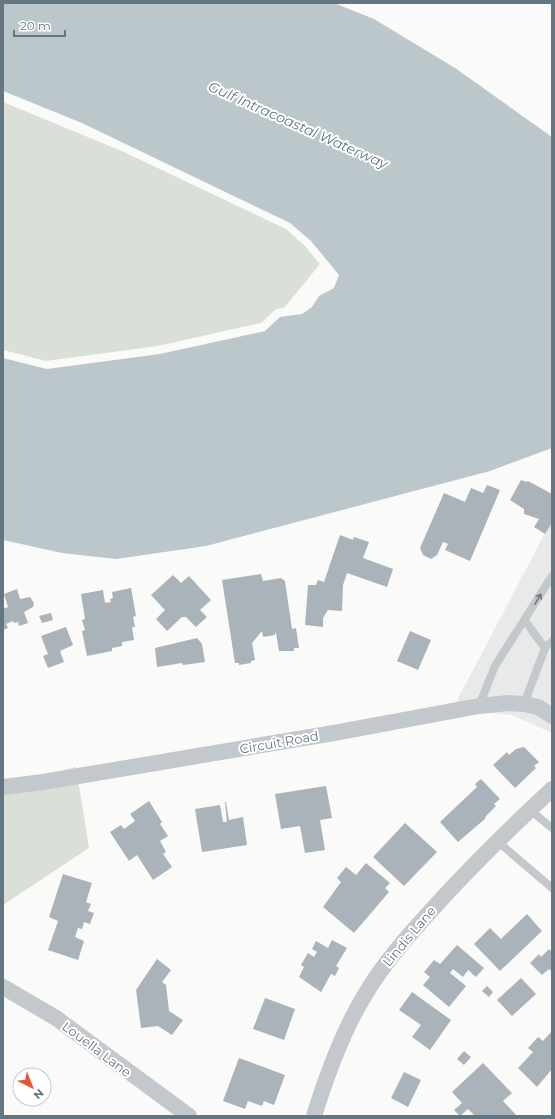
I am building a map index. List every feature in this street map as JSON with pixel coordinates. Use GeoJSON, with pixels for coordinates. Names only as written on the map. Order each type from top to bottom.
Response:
{"type":"FeatureCollection","features":[{"type":"Feature","properties":{"kind":"street","name":"Circuit Road"},"geometry":{"type":"LineString","coordinates":[[3,787],[44,782],[479,706],[508,703],[524,704],[538,707],[552,716]]}},
{"type":"Feature","properties":{"kind":"street","name":"Lindis Lane"},"geometry":{"type":"LineString","coordinates":[[314,1116],[341,1041],[355,1012],[374,980],[429,913],[497,841],[552,789]]}},
{"type":"Feature","properties":{"kind":"street","name":"Louella Lane"},"geometry":{"type":"LineString","coordinates":[[3,987],[56,1018],[189,1116]]}},
{"type":"Feature","properties":{"kind":"lane"},"geometry":{"type":"LineString","coordinates":[[479,706],[495,666],[525,621],[552,576]]}},
{"type":"Feature","properties":{"kind":"lane"},"geometry":{"type":"LineString","coordinates":[[525,621],[545,648]]}},
{"type":"Feature","properties":{"kind":"lane"},"geometry":{"type":"LineString","coordinates":[[524,704],[545,648],[552,641]]}},
{"type":"Feature","properties":{"kind":"lane"},"geometry":{"type":"LineString","coordinates":[[530,810],[552,828]]}},
{"type":"Feature","properties":{"kind":"lane"},"geometry":{"type":"LineString","coordinates":[[497,841],[552,888]]}},
{"type":"Feature","properties":{"kind":"shaded area"},"geometry":{"type":"Polygon","coordinates":[[[3,102],[124,152],[286,229],[305,246],[320,264],[284,308],[276,309],[261,323],[158,346],[46,361],[3,350],[3,102]]]}},
{"type":"Feature","properties":{"kind":"shaded area"},"geometry":{"type":"Polygon","coordinates":[[[552,520],[552,733],[512,715],[452,710],[552,520]]]}},
{"type":"Feature","properties":{"kind":"shaded area"},"geometry":{"type":"Polygon","coordinates":[[[76,767],[89,848],[3,905],[3,786],[76,767]]]}},
{"type":"Feature","properties":{"kind":"water","name":"Gulf Intracoastal Waterway"},"geometry":{"type":"Polygon","coordinates":[[[3,3],[334,3],[374,19],[455,68],[552,137],[552,448],[490,471],[206,546],[116,559],[62,553],[3,540],[3,358],[47,369],[160,354],[265,331],[280,317],[302,314],[312,307],[319,296],[334,288],[339,275],[311,241],[290,223],[82,123],[3,91],[3,3]]]}},
{"type":"Feature","properties":{"kind":"building"},"geometry":{"type":"Polygon","coordinates":[[[521,480],[528,481],[552,494],[552,523],[545,534],[534,527],[539,519],[524,514],[524,509],[510,500],[521,480]]]}},
{"type":"Feature","properties":{"kind":"building"},"geometry":{"type":"Polygon","coordinates":[[[487,485],[500,490],[470,561],[445,550],[448,544],[443,542],[437,555],[431,559],[423,555],[420,548],[444,493],[465,502],[471,488],[483,493],[487,485]]]}},
{"type":"Feature","properties":{"kind":"building"},"geometry":{"type":"Polygon","coordinates":[[[340,535],[353,540],[354,537],[369,542],[363,558],[393,569],[387,587],[347,573],[343,585],[342,611],[328,610],[323,618],[323,627],[305,625],[308,585],[316,585],[318,580],[324,582],[340,535]]]}},
{"type":"Feature","properties":{"kind":"building"},"geometry":{"type":"Polygon","coordinates":[[[261,574],[263,581],[281,578],[285,581],[292,629],[296,628],[299,648],[294,648],[294,651],[279,651],[276,633],[275,635],[263,637],[262,631],[252,643],[255,660],[251,661],[251,663],[239,665],[239,663],[235,663],[222,580],[261,574]]]}},
{"type":"Feature","properties":{"kind":"building"},"geometry":{"type":"Polygon","coordinates":[[[173,575],[181,583],[189,576],[211,600],[200,610],[207,617],[196,627],[186,617],[182,617],[167,631],[156,619],[165,610],[151,595],[173,575]]]}},
{"type":"Feature","properties":{"kind":"building"},"geometry":{"type":"Polygon","coordinates":[[[131,588],[136,616],[133,617],[135,627],[132,627],[134,640],[122,642],[122,646],[112,648],[112,651],[87,656],[82,631],[85,630],[82,620],[85,619],[81,594],[103,590],[105,603],[111,602],[110,599],[113,598],[112,592],[131,588]]]}},
{"type":"Feature","properties":{"kind":"building"},"geometry":{"type":"Polygon","coordinates":[[[17,589],[20,599],[30,597],[34,603],[33,607],[24,612],[28,623],[19,626],[18,622],[14,623],[13,621],[6,624],[8,628],[3,630],[3,609],[8,607],[4,594],[17,589]]]}},
{"type":"Feature","properties":{"kind":"building"},"geometry":{"type":"Polygon","coordinates":[[[51,613],[53,620],[42,623],[39,616],[51,613]]]}},
{"type":"Feature","properties":{"kind":"building"},"geometry":{"type":"Polygon","coordinates":[[[66,627],[73,645],[60,651],[64,662],[48,668],[43,656],[48,654],[41,636],[66,627]]]}},
{"type":"Feature","properties":{"kind":"building"},"geometry":{"type":"Polygon","coordinates":[[[410,631],[431,640],[418,670],[397,661],[410,631]]]}},
{"type":"Feature","properties":{"kind":"building"},"geometry":{"type":"Polygon","coordinates":[[[197,638],[202,644],[205,662],[183,665],[182,663],[157,667],[155,648],[197,638]]]}},
{"type":"Feature","properties":{"kind":"building"},"geometry":{"type":"Polygon","coordinates":[[[524,747],[539,762],[534,766],[536,768],[515,788],[493,765],[507,752],[509,755],[516,749],[524,747]]]}},
{"type":"Feature","properties":{"kind":"building"},"geometry":{"type":"Polygon","coordinates":[[[481,779],[500,799],[494,804],[496,806],[485,817],[486,818],[458,842],[440,822],[477,787],[475,784],[481,779]]]}},
{"type":"Feature","properties":{"kind":"building"},"geometry":{"type":"Polygon","coordinates":[[[326,786],[332,818],[320,820],[325,850],[305,853],[300,826],[281,829],[275,794],[326,786]]]}},
{"type":"Feature","properties":{"kind":"building"},"geometry":{"type":"Polygon","coordinates":[[[149,801],[162,822],[160,824],[168,836],[160,841],[166,852],[163,854],[172,867],[153,880],[137,855],[129,861],[110,832],[121,825],[124,829],[135,821],[130,814],[149,801]]]}},
{"type":"Feature","properties":{"kind":"building"},"geometry":{"type":"Polygon","coordinates":[[[225,802],[229,820],[243,817],[247,845],[202,852],[195,809],[220,805],[223,822],[227,822],[225,802]]]}},
{"type":"Feature","properties":{"kind":"building"},"geometry":{"type":"Polygon","coordinates":[[[405,823],[437,852],[404,886],[373,857],[405,823]]]}},
{"type":"Feature","properties":{"kind":"building"},"geometry":{"type":"Polygon","coordinates":[[[366,863],[390,883],[385,888],[389,892],[354,933],[323,907],[341,882],[337,878],[346,867],[356,875],[366,863]]]}},
{"type":"Feature","properties":{"kind":"building"},"geometry":{"type":"Polygon","coordinates":[[[63,874],[92,883],[86,902],[91,904],[88,911],[94,913],[90,924],[84,922],[82,929],[78,928],[75,937],[84,941],[78,960],[48,950],[58,921],[49,917],[63,874]]]}},
{"type":"Feature","properties":{"kind":"building"},"geometry":{"type":"Polygon","coordinates":[[[527,914],[542,931],[500,971],[474,944],[490,928],[501,939],[527,914]]]}},
{"type":"Feature","properties":{"kind":"building"},"geometry":{"type":"Polygon","coordinates":[[[332,940],[347,948],[336,966],[339,968],[335,976],[331,974],[321,992],[299,977],[304,967],[301,965],[308,953],[314,957],[317,952],[312,949],[316,941],[328,948],[332,940]]]}},
{"type":"Feature","properties":{"kind":"building"},"geometry":{"type":"Polygon","coordinates":[[[457,945],[484,968],[476,977],[468,970],[463,977],[453,969],[450,973],[466,986],[449,1007],[423,985],[430,977],[424,972],[434,960],[440,964],[457,945]]]}},
{"type":"Feature","properties":{"kind":"building"},"geometry":{"type":"Polygon","coordinates":[[[549,949],[552,952],[552,972],[549,969],[542,975],[530,963],[539,954],[541,957],[549,949]]]}},
{"type":"Feature","properties":{"kind":"building"},"geometry":{"type":"Polygon","coordinates":[[[157,959],[171,970],[162,982],[166,985],[169,1011],[183,1020],[172,1035],[158,1026],[141,1028],[136,990],[157,959]]]}},
{"type":"Feature","properties":{"kind":"building"},"geometry":{"type":"Polygon","coordinates":[[[521,978],[536,994],[512,1016],[497,1000],[521,978]]]}},
{"type":"Feature","properties":{"kind":"building"},"geometry":{"type":"Polygon","coordinates":[[[487,986],[493,992],[489,997],[482,991],[487,986]]]}},
{"type":"Feature","properties":{"kind":"building"},"geometry":{"type":"Polygon","coordinates":[[[412,992],[451,1020],[430,1050],[412,1037],[421,1025],[399,1010],[412,992]]]}},
{"type":"Feature","properties":{"kind":"building"},"geometry":{"type":"Polygon","coordinates":[[[265,998],[295,1009],[284,1040],[253,1029],[265,998]]]}},
{"type":"Feature","properties":{"kind":"building"},"geometry":{"type":"Polygon","coordinates":[[[552,1031],[552,1069],[537,1087],[518,1068],[533,1052],[528,1048],[538,1037],[543,1041],[552,1031]]]}},
{"type":"Feature","properties":{"kind":"building"},"geometry":{"type":"Polygon","coordinates":[[[464,1051],[471,1057],[464,1065],[457,1059],[464,1051]]]}},
{"type":"Feature","properties":{"kind":"building"},"geometry":{"type":"Polygon","coordinates":[[[239,1058],[285,1075],[274,1105],[264,1101],[262,1106],[248,1101],[245,1109],[223,1101],[239,1058]]]}},
{"type":"Feature","properties":{"kind":"building"},"geometry":{"type":"Polygon","coordinates":[[[483,1063],[512,1093],[503,1101],[517,1116],[475,1116],[468,1109],[460,1116],[454,1110],[462,1103],[452,1092],[483,1063]]]}},
{"type":"Feature","properties":{"kind":"building"},"geometry":{"type":"Polygon","coordinates":[[[404,1072],[421,1080],[408,1107],[391,1098],[404,1072]]]}}]}
